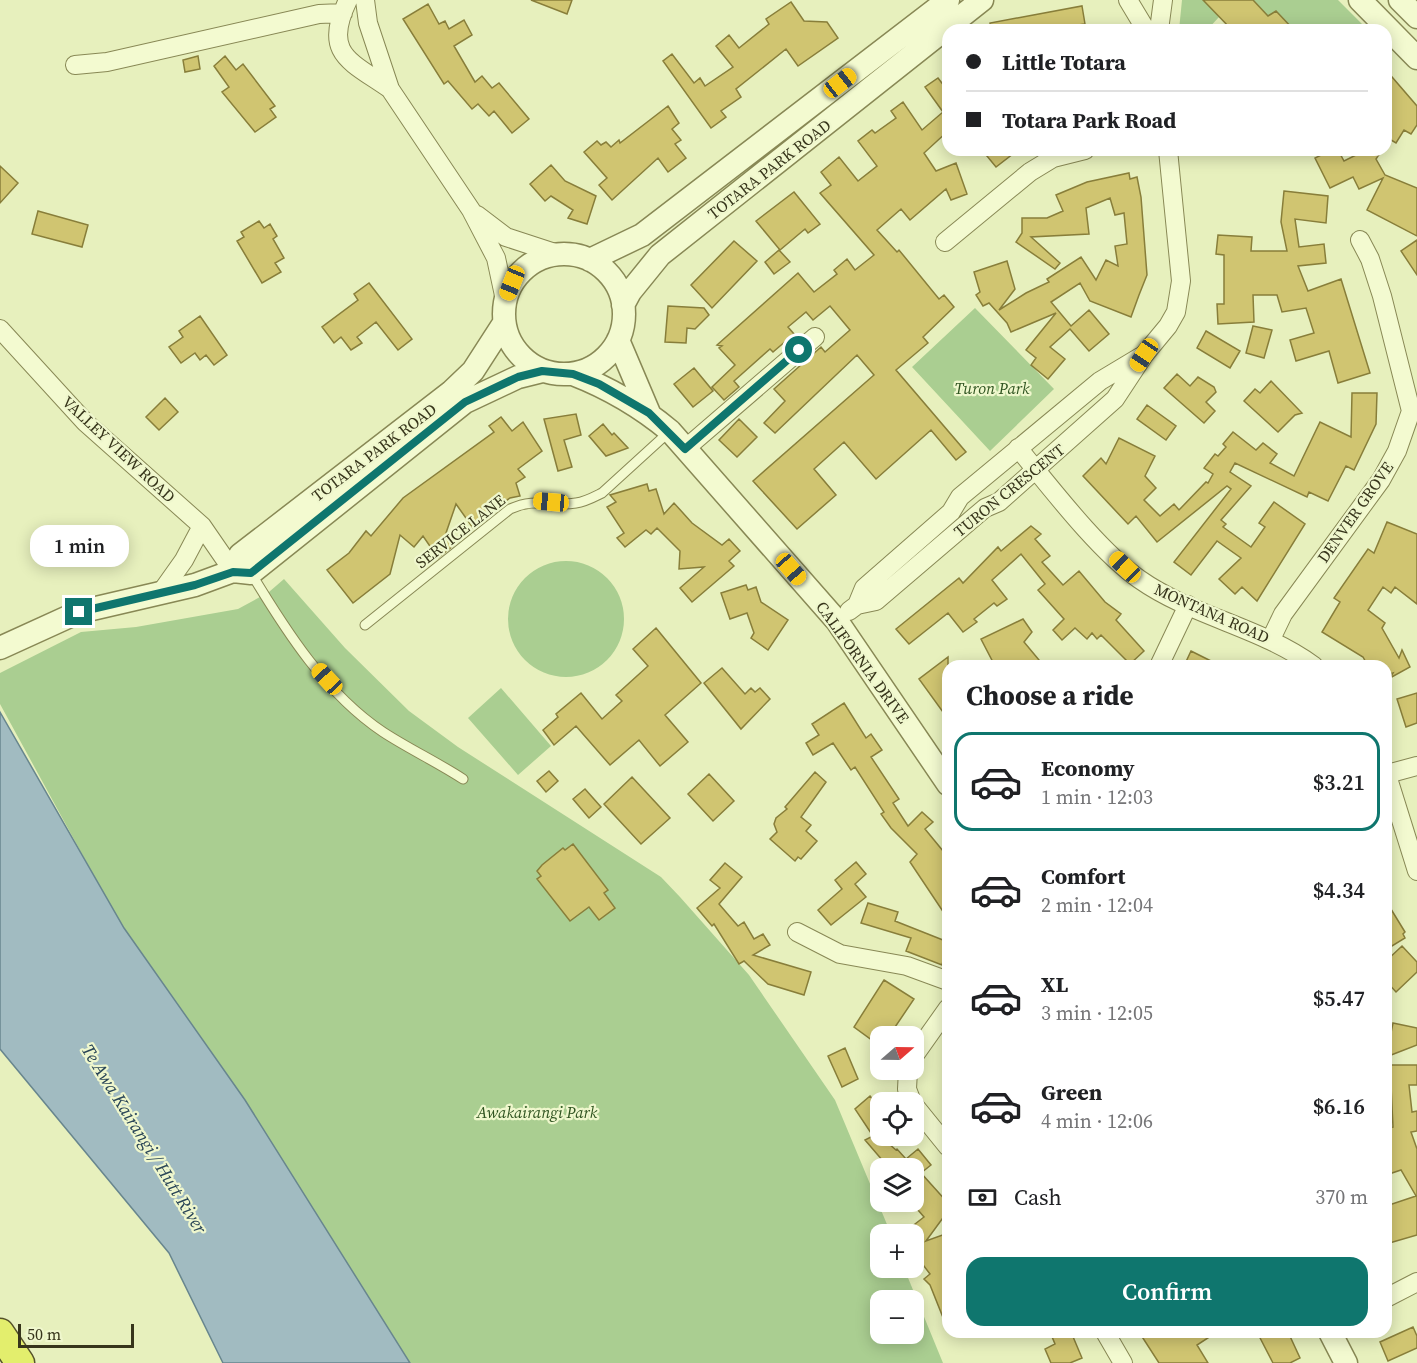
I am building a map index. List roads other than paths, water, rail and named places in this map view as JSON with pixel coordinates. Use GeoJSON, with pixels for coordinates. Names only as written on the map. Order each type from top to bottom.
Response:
{"type":"FeatureCollection","features":[{"type":"Feature","properties":{"kind":"highway"},"geometry":{"type":"LineString","coordinates":[[0,1333],[20,1363]]}},
{"type":"Feature","properties":{"kind":"street"},"geometry":{"type":"LineString","coordinates":[[365,0],[368,23],[390,89],[471,210],[496,258],[505,300],[504,323],[517,352],[542,371],[573,374],[600,363],[618,340],[624,317],[623,305],[612,279],[590,260],[558,254],[506,237],[471,210]]}},
{"type":"Feature","properties":{"kind":"street","name":"TOTARA PARK ROAD"},"geometry":{"type":"LineString","coordinates":[[590,260],[642,235],[948,0]]}},
{"type":"Feature","properties":{"kind":"street","name":"TOTARA PARK ROAD"},"geometry":{"type":"LineString","coordinates":[[952,24],[982,0]]}},
{"type":"Feature","properties":{"kind":"street"},"geometry":{"type":"LineString","coordinates":[[1128,0],[1142,24]]}},
{"type":"Feature","properties":{"kind":"street"},"geometry":{"type":"LineString","coordinates":[[1160,24],[1162,0]]}},
{"type":"Feature","properties":{"kind":"street"},"geometry":{"type":"LineString","coordinates":[[1360,0],[1384,24]]}},
{"type":"Feature","properties":{"kind":"street"},"geometry":{"type":"LineString","coordinates":[[1400,0],[1417,17]]}},
{"type":"Feature","properties":{"kind":"street"},"geometry":{"type":"LineString","coordinates":[[75,65],[108,62],[319,14],[345,6],[338,44],[342,54],[390,89]]}},
{"type":"Feature","properties":{"kind":"street","name":"TOTARA PARK ROAD"},"geometry":{"type":"LineString","coordinates":[[623,305],[630,292],[660,255],[942,32]]}},
{"type":"Feature","properties":{"kind":"street"},"geometry":{"type":"LineString","coordinates":[[1392,33],[1417,58]]}},
{"type":"Feature","properties":{"kind":"street"},"geometry":{"type":"LineString","coordinates":[[945,242],[1030,172],[1053,158],[1061,156]]}},
{"type":"Feature","properties":{"kind":"street","name":"TURON CRESCENT"},"geometry":{"type":"LineString","coordinates":[[837,621],[857,605],[876,600],[985,508],[999,502],[1036,470],[1115,399],[1144,355],[1168,326],[1179,297],[1181,281],[1169,156]]}},
{"type":"Feature","properties":{"kind":"street","name":"DENVER GROVE"},"geometry":{"type":"LineString","coordinates":[[1272,639],[1282,614],[1381,480],[1397,451],[1414,411],[1382,296],[1370,259],[1360,240]]}},
{"type":"Feature","properties":{"kind":"street"},"geometry":{"type":"LineString","coordinates":[[505,300],[512,283],[525,269],[540,259],[558,254]]}},
{"type":"Feature","properties":{"kind":"street","name":"TOTARA PARK ROAD"},"geometry":{"type":"LineString","coordinates":[[242,572],[240,555],[452,393],[473,371],[504,323]]}},
{"type":"Feature","properties":{"kind":"street","name":"VALLEY VIEW ROAD"},"geometry":{"type":"LineString","coordinates":[[0,329],[86,422],[202,526],[242,572]]}},
{"type":"Feature","properties":{"kind":"street"},"geometry":{"type":"LineString","coordinates":[[685,449],[815,337]]}},
{"type":"Feature","properties":{"kind":"street","name":"CALIFORNIA DRIVE"},"geometry":{"type":"LineString","coordinates":[[618,340],[649,413]]}},
{"type":"Feature","properties":{"kind":"street","name":"TURON CRESCENT"},"geometry":{"type":"LineString","coordinates":[[857,605],[864,588],[951,512],[960,497],[1100,381],[1144,355]]}},
{"type":"Feature","properties":{"kind":"street","name":"TOTARA PARK ROAD"},"geometry":{"type":"LineString","coordinates":[[0,648],[79,612],[162,591],[205,583],[242,572],[465,402],[518,377],[542,371]]}},
{"type":"Feature","properties":{"kind":"street","name":"CALIFORNIA DRIVE"},"geometry":{"type":"LineString","coordinates":[[573,374],[618,394],[649,413],[670,431],[837,621],[942,775]]}},
{"type":"Feature","properties":{"kind":"street","name":"MONTANA ROAD"},"geometry":{"type":"LineString","coordinates":[[1018,448],[1125,567],[1158,590],[1188,605],[1272,639],[1305,660]]}},
{"type":"Feature","properties":{"kind":"street"},"geometry":{"type":"LineString","coordinates":[[162,591],[184,560],[202,526]]}},
{"type":"Feature","properties":{"kind":"street"},"geometry":{"type":"LineString","coordinates":[[1162,660],[1188,605]]}},
{"type":"Feature","properties":{"kind":"street"},"geometry":{"type":"LineString","coordinates":[[1392,772],[1417,766]]}},
{"type":"Feature","properties":{"kind":"street"},"geometry":{"type":"LineString","coordinates":[[1392,792],[1417,871]]}},
{"type":"Feature","properties":{"kind":"street"},"geometry":{"type":"LineString","coordinates":[[797,932],[840,954],[907,966],[942,979]]}},
{"type":"Feature","properties":{"kind":"street"},"geometry":{"type":"LineString","coordinates":[[924,1042],[942,1016]]}},
{"type":"Feature","properties":{"kind":"street"},"geometry":{"type":"LineString","coordinates":[[924,1118],[942,1140]]}},
{"type":"Feature","properties":{"kind":"street"},"geometry":{"type":"LineString","coordinates":[[1392,1295],[1417,1282]]}},
{"type":"Feature","properties":{"kind":"street"},"geometry":{"type":"LineString","coordinates":[[1108,1338],[1121,1362]]}},
{"type":"Feature","properties":{"kind":"street"},"geometry":{"type":"LineString","coordinates":[[1333,1338],[1346,1363]]}},
{"type":"Feature","properties":{"kind":"lane","name":"SERVICE LANE"},"geometry":{"type":"LineString","coordinates":[[365,625],[510,508],[525,502],[576,504],[589,500],[602,493],[670,431]]}},
{"type":"Feature","properties":{"kind":"lane"},"geometry":{"type":"LineString","coordinates":[[242,572],[306,657],[347,703],[383,732],[431,758],[463,779]]}},
{"type":"Feature","properties":{"kind":"water","name":"Te Awa Kairangi / Hutt River"},"geometry":{"type":"Polygon","coordinates":[[[0,712],[124,928],[245,1100],[410,1363],[223,1363],[169,1253],[0,1049],[0,712]]]}},
{"type":"Feature","properties":{"kind":"park label","name":"Turon Park"},"geometry":{"type":"Point","coordinates":[992,388]}},
{"type":"Feature","properties":{"kind":"park label","name":"Awakairangi Park"},"geometry":{"type":"Point","coordinates":[537,1112]}}]}
